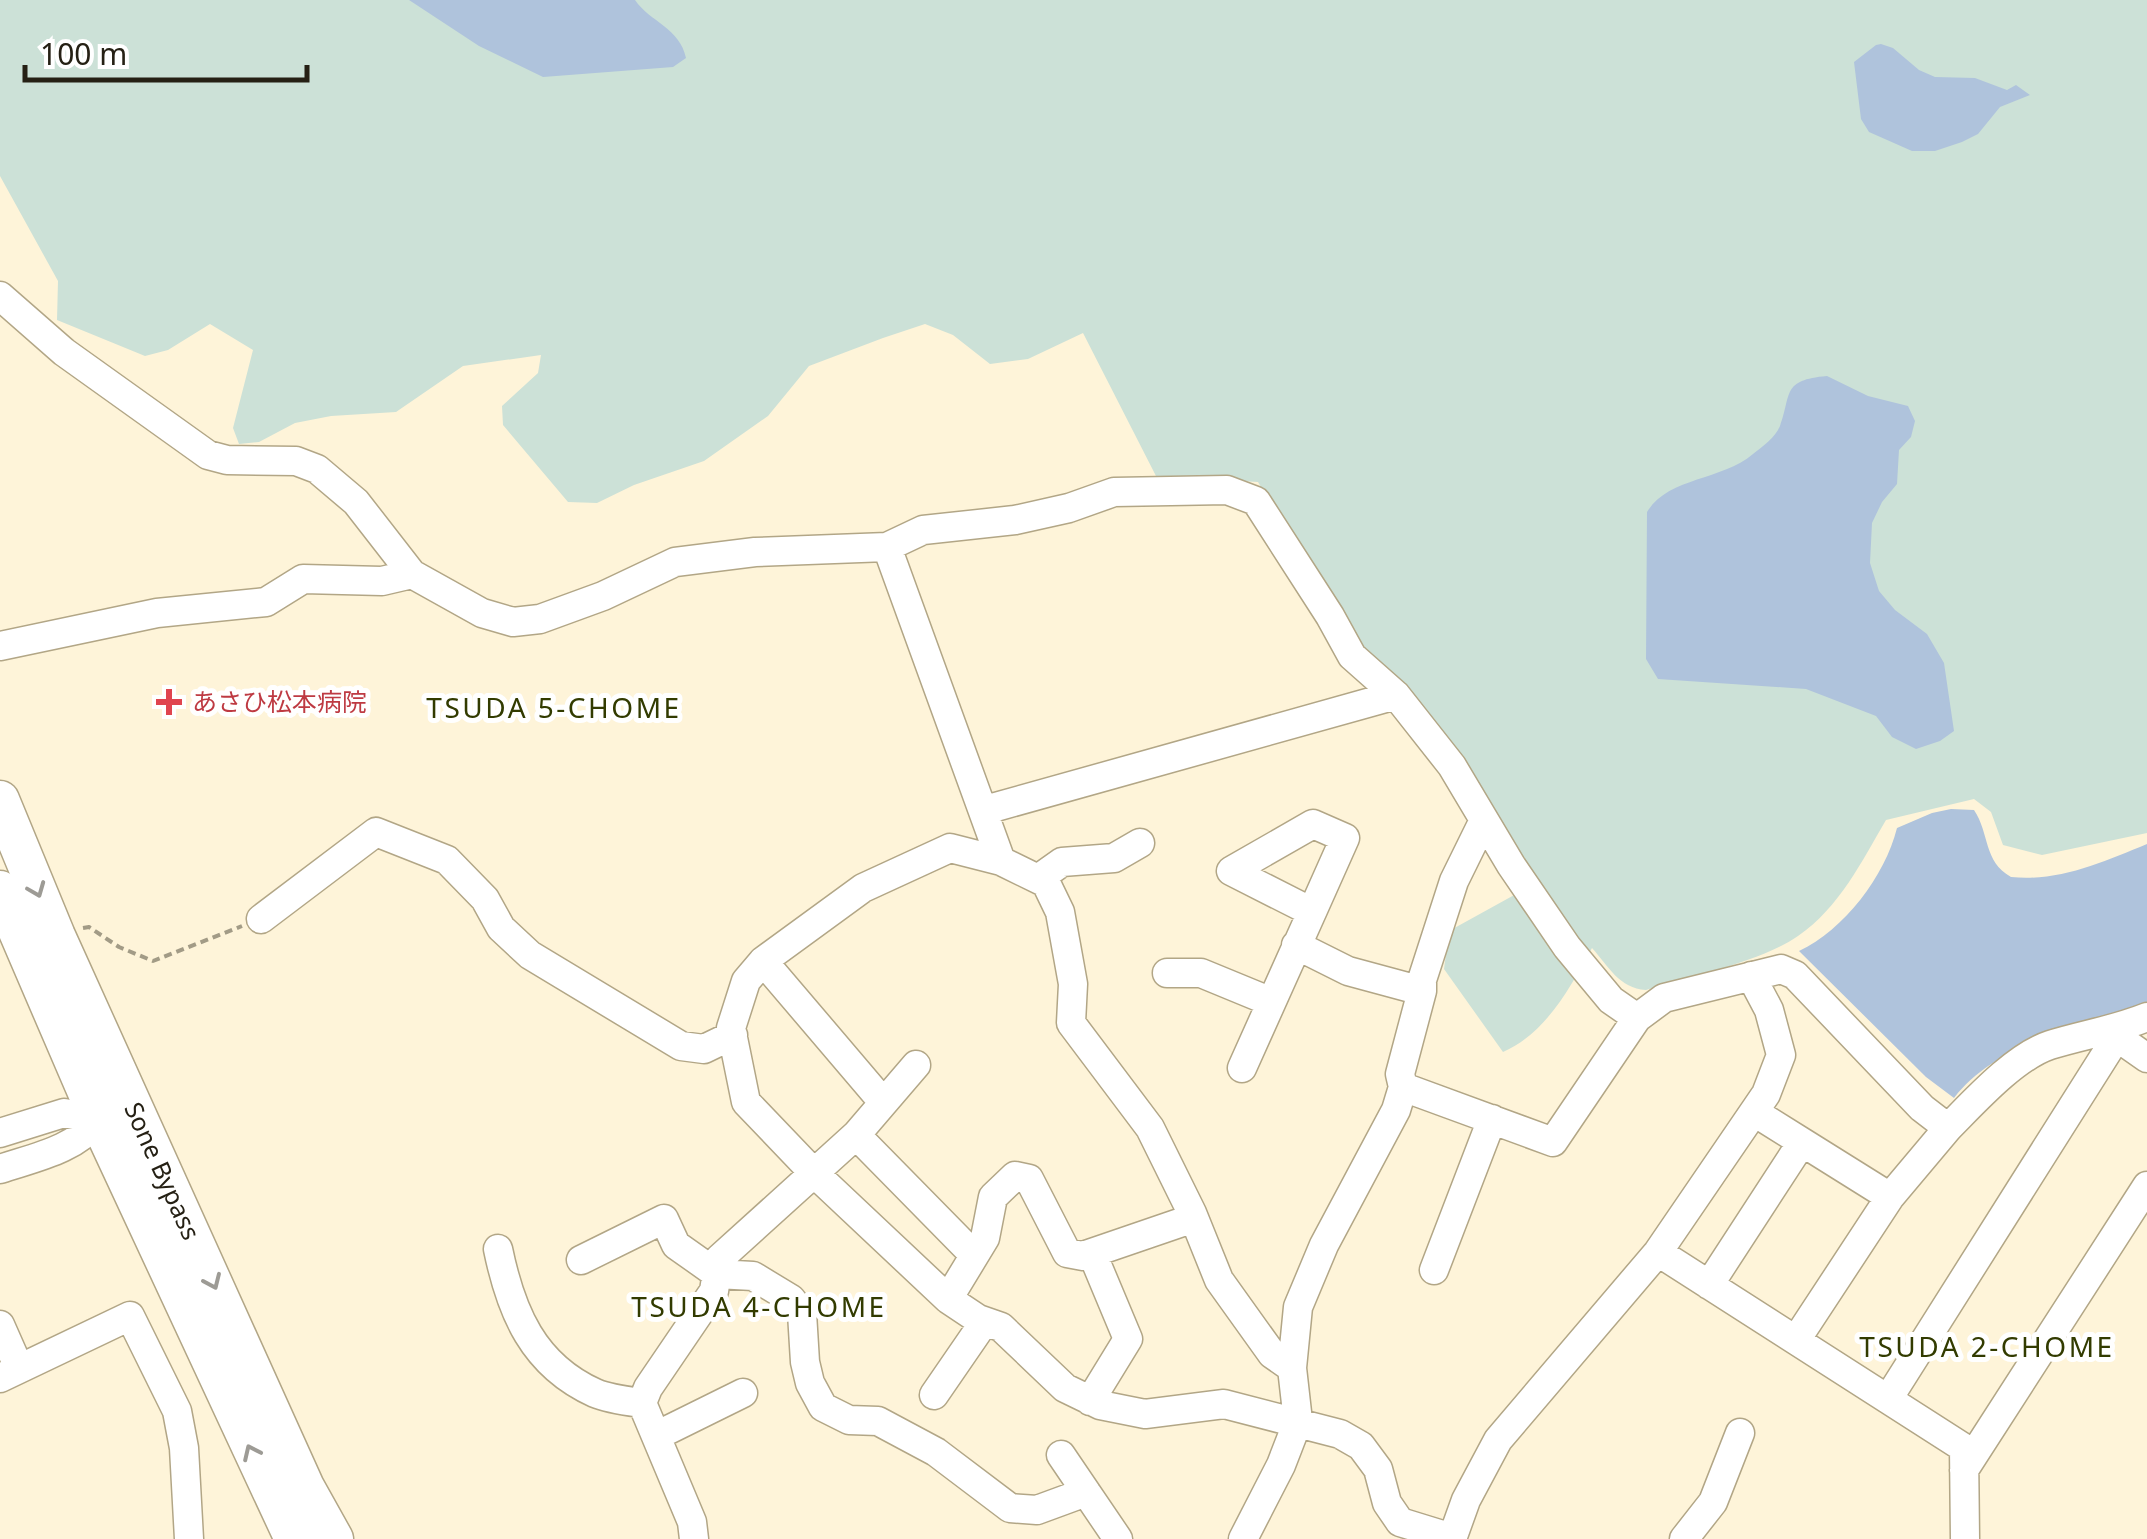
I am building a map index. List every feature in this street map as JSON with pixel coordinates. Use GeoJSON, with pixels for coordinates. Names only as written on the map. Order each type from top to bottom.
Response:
{"type":"FeatureCollection","features":[{"type":"Feature","properties":{"kind":"highway","name":"Sone Bypass"},"geometry":{"type":"LineString","coordinates":[[0,800],[56,936],[90,1052]]}},
{"type":"Feature","properties":{"kind":"highway","name":"Sone Bypass"},"geometry":{"type":"LineString","coordinates":[[0,890],[90,1052],[294,1539]]}},
{"type":"Feature","properties":{"kind":"highway"},"geometry":{"type":"LineString","coordinates":[[90,1052],[109,1091],[99,1120],[137,1136],[142,1170]]}},
{"type":"Feature","properties":{"kind":"highway","name":"Sone Bypass"},"geometry":{"type":"LineString","coordinates":[[142,1170],[334,1539]]}},
{"type":"Feature","properties":{"kind":"street"},"geometry":{"type":"LineString","coordinates":[[1,300],[64,352],[208,455],[275,464],[296,461],[317,469],[356,502],[412,574],[482,613],[512,622],[540,619],[603,596],[675,562],[754,552],[887,547],[924,530],[1014,520],[1070,508],[1114,492],[1227,490],[1242,494],[1256,502],[1352,656],[1396,694],[1452,766],[1567,947],[1612,1000],[1637,1018]]}},
{"type":"Feature","properties":{"kind":"street"},"geometry":{"type":"LineString","coordinates":[[887,547],[1001,861]]}},
{"type":"Feature","properties":{"kind":"street"},"geometry":{"type":"LineString","coordinates":[[0,646],[157,613],[266,602],[303,579],[382,581],[412,574]]}},
{"type":"Feature","properties":{"kind":"street"},"geometry":{"type":"LineString","coordinates":[[984,810],[1396,694]]}},
{"type":"Feature","properties":{"kind":"street"},"geometry":{"type":"LineString","coordinates":[[1243,1539],[1281,1465],[1298,1421],[1292,1368],[1298,1306],[1324,1245],[1396,1110],[1403,1087],[1400,1074],[1422,980],[1454,881],[1484,820]]}},
{"type":"Feature","properties":{"kind":"street"},"geometry":{"type":"LineString","coordinates":[[261,919],[376,832],[448,860],[485,899],[501,928],[530,955],[681,1046],[704,1049],[732,1035]]}},
{"type":"Feature","properties":{"kind":"street"},"geometry":{"type":"LineString","coordinates":[[1038,879],[1062,862],[1114,858],[1140,843]]}},
{"type":"Feature","properties":{"kind":"street"},"geometry":{"type":"LineString","coordinates":[[1292,1368],[1272,1354],[1220,1280],[1150,1128],[1072,1023],[1073,984],[1060,912],[1046,883],[1001,861],[950,848],[862,888],[762,960],[746,981],[732,1035],[746,1102],[812,1172],[948,1299],[1001,1327],[1065,1388],[1090,1401],[1146,1414],[1224,1404],[1340,1434],[1361,1446],[1378,1470],[1387,1503],[1400,1522],[1452,1539],[1466,1500],[1498,1440],[1658,1252],[1766,1094],[1781,1055],[1769,1010],[1752,976]]}},
{"type":"Feature","properties":{"kind":"street"},"geometry":{"type":"LineString","coordinates":[[1242,1068],[1312,912]]}},
{"type":"Feature","properties":{"kind":"street"},"geometry":{"type":"LineString","coordinates":[[1296,945],[1348,971],[1422,991]]}},
{"type":"Feature","properties":{"kind":"street"},"geometry":{"type":"LineString","coordinates":[[762,960],[883,1102]]}},
{"type":"Feature","properties":{"kind":"street"},"geometry":{"type":"LineString","coordinates":[[1403,1087],[1553,1142],[1637,1018],[1664,998],[1780,969],[1796,974],[1922,1108],[1948,1128]]}},
{"type":"Feature","properties":{"kind":"street"},"geometry":{"type":"LineString","coordinates":[[1167,974],[1201,973],[1270,1002]]}},
{"type":"Feature","properties":{"kind":"street"},"geometry":{"type":"LineString","coordinates":[[1796,1340],[1890,1197],[1991,1084],[2046,1046],[2129,1027]]}},
{"type":"Feature","properties":{"kind":"street"},"geometry":{"type":"LineString","coordinates":[[2129,1027],[2147,1058]]}},
{"type":"Feature","properties":{"kind":"street"},"geometry":{"type":"LineString","coordinates":[[1888,1399],[2129,1027]]}},
{"type":"Feature","properties":{"kind":"street"},"geometry":{"type":"LineString","coordinates":[[53,1116],[69,1095],[74,1074],[90,1052]]}},
{"type":"Feature","properties":{"kind":"street"},"geometry":{"type":"LineString","coordinates":[[694,1539],[692,1522],[642,1404],[648,1388],[714,1290],[720,1259],[856,1134],[916,1065]]}},
{"type":"Feature","properties":{"kind":"street"},"geometry":{"type":"LineString","coordinates":[[1754,1112],[1890,1197]]}},
{"type":"Feature","properties":{"kind":"street"},"geometry":{"type":"LineString","coordinates":[[0,1133],[73,1113],[99,1120],[66,1147],[0,1169]]}},
{"type":"Feature","properties":{"kind":"street"},"geometry":{"type":"LineString","coordinates":[[1434,1270],[1492,1119]]}},
{"type":"Feature","properties":{"kind":"street"},"geometry":{"type":"LineString","coordinates":[[856,1134],[973,1254]]}},
{"type":"Feature","properties":{"kind":"street"},"geometry":{"type":"LineString","coordinates":[[1709,1285],[1802,1142]]}},
{"type":"Feature","properties":{"kind":"street"},"geometry":{"type":"LineString","coordinates":[[66,1147],[101,1152],[142,1170]]}},
{"type":"Feature","properties":{"kind":"street"},"geometry":{"type":"LineString","coordinates":[[948,1299],[985,1238],[993,1197],[1014,1176],[1028,1179],[1067,1253],[1083,1256],[1194,1218]]}},
{"type":"Feature","properties":{"kind":"street"},"geometry":{"type":"LineString","coordinates":[[1964,1470],[2147,1186]]}},
{"type":"Feature","properties":{"kind":"street"},"geometry":{"type":"LineString","coordinates":[[580,1260],[664,1219],[676,1245],[717,1274],[753,1276],[791,1299],[802,1313],[804,1362],[823,1407],[849,1420],[878,1421],[936,1452],[1010,1508],[1037,1510],[1086,1492]]}},
{"type":"Feature","properties":{"kind":"street"},"geometry":{"type":"LineString","coordinates":[[498,1249],[508,1295],[533,1346],[570,1379],[599,1395],[642,1404]]}},
{"type":"Feature","properties":{"kind":"street"},"geometry":{"type":"LineString","coordinates":[[1658,1252],[1964,1448],[1965,1539]]}},
{"type":"Feature","properties":{"kind":"street"},"geometry":{"type":"LineString","coordinates":[[1090,1401],[1128,1339],[1092,1253]]}},
{"type":"Feature","properties":{"kind":"street"},"geometry":{"type":"LineString","coordinates":[[0,1326],[9,1373],[130,1316],[177,1411],[184,1448],[189,1539]]}},
{"type":"Feature","properties":{"kind":"street"},"geometry":{"type":"LineString","coordinates":[[934,1395],[978,1331],[978,1318]]}},
{"type":"Feature","properties":{"kind":"street"},"geometry":{"type":"LineString","coordinates":[[656,1436],[743,1393]]}},
{"type":"Feature","properties":{"kind":"street"},"geometry":{"type":"LineString","coordinates":[[1684,1539],[1713,1502],[1740,1433]]}},
{"type":"Feature","properties":{"kind":"street"},"geometry":{"type":"LineString","coordinates":[[1061,1455],[1118,1539]]}},
{"type":"Feature","properties":{"kind":"path"},"geometry":{"type":"LineString","coordinates":[[56,936],[89,926],[119,947],[153,961],[261,919]]}},
{"type":"Feature","properties":{"kind":"green space"},"geometry":{"type":"Polygon","coordinates":[[[0,0],[2147,0],[2147,833],[2042,855],[2003,845],[1991,812],[1974,799],[1886,820],[1838,898],[1798,936],[1745,961],[1646,990],[1622,981],[1592,948],[1544,1021],[1503,1052],[1444,969],[1449,931],[1534,884],[1357,651],[1258,482],[1156,476],[1083,333],[1028,359],[990,364],[953,335],[925,324],[883,338],[809,366],[768,416],[704,461],[634,485],[597,503],[568,502],[503,425],[502,406],[538,373],[541,355],[463,366],[396,412],[331,416],[295,423],[259,442],[239,444],[233,428],[253,350],[210,324],[168,350],[145,356],[57,320],[58,281],[0,176],[0,0]]]}},
{"type":"Feature","properties":{"kind":"water"},"geometry":{"type":"Polygon","coordinates":[[[409,0],[635,0],[678,39],[686,58],[673,67],[543,77],[479,46],[409,0]]]}},
{"type":"Feature","properties":{"kind":"water"},"geometry":{"type":"Polygon","coordinates":[[[1881,44],[1935,77],[1975,78],[2007,90],[2016,85],[2030,95],[2000,107],[1978,134],[1962,142],[1935,151],[1912,151],[1869,132],[1861,119],[1854,62],[1881,44]]]}},
{"type":"Feature","properties":{"kind":"water"},"geometry":{"type":"Polygon","coordinates":[[[1827,376],[1868,396],[1908,406],[1915,421],[1911,437],[1899,450],[1897,484],[1872,523],[1870,563],[1879,591],[1895,610],[1927,634],[1944,663],[1954,731],[1940,741],[1916,749],[1892,737],[1876,716],[1806,689],[1658,679],[1646,659],[1647,512],[1668,492],[1726,470],[1753,454],[1778,430],[1795,385],[1827,376]]]}},
{"type":"Feature","properties":{"kind":"water"},"geometry":{"type":"Polygon","coordinates":[[[1951,809],[1974,810],[1991,855],[2011,877],[2064,874],[2147,844],[2147,1010],[2017,1050],[1973,1078],[1954,1098],[1926,1077],[1799,951],[1832,930],[1860,900],[1883,865],[1897,828],[1951,809]]]}},
{"type":"Feature","properties":{"kind":"place","name":"あさひ松本病院"},"geometry":{"type":"Point","coordinates":[169,702]}},
{"type":"Feature","properties":{"kind":"district","name":"TSUDA 5-CHOME"},"geometry":{"type":"Point","coordinates":[554,708]}},
{"type":"Feature","properties":{"kind":"district","name":"TSUDA 4-CHOME"},"geometry":{"type":"Point","coordinates":[759,1307]}},
{"type":"Feature","properties":{"kind":"district","name":"TSUDA 2-CHOME"},"geometry":{"type":"Point","coordinates":[1987,1347]}}]}
